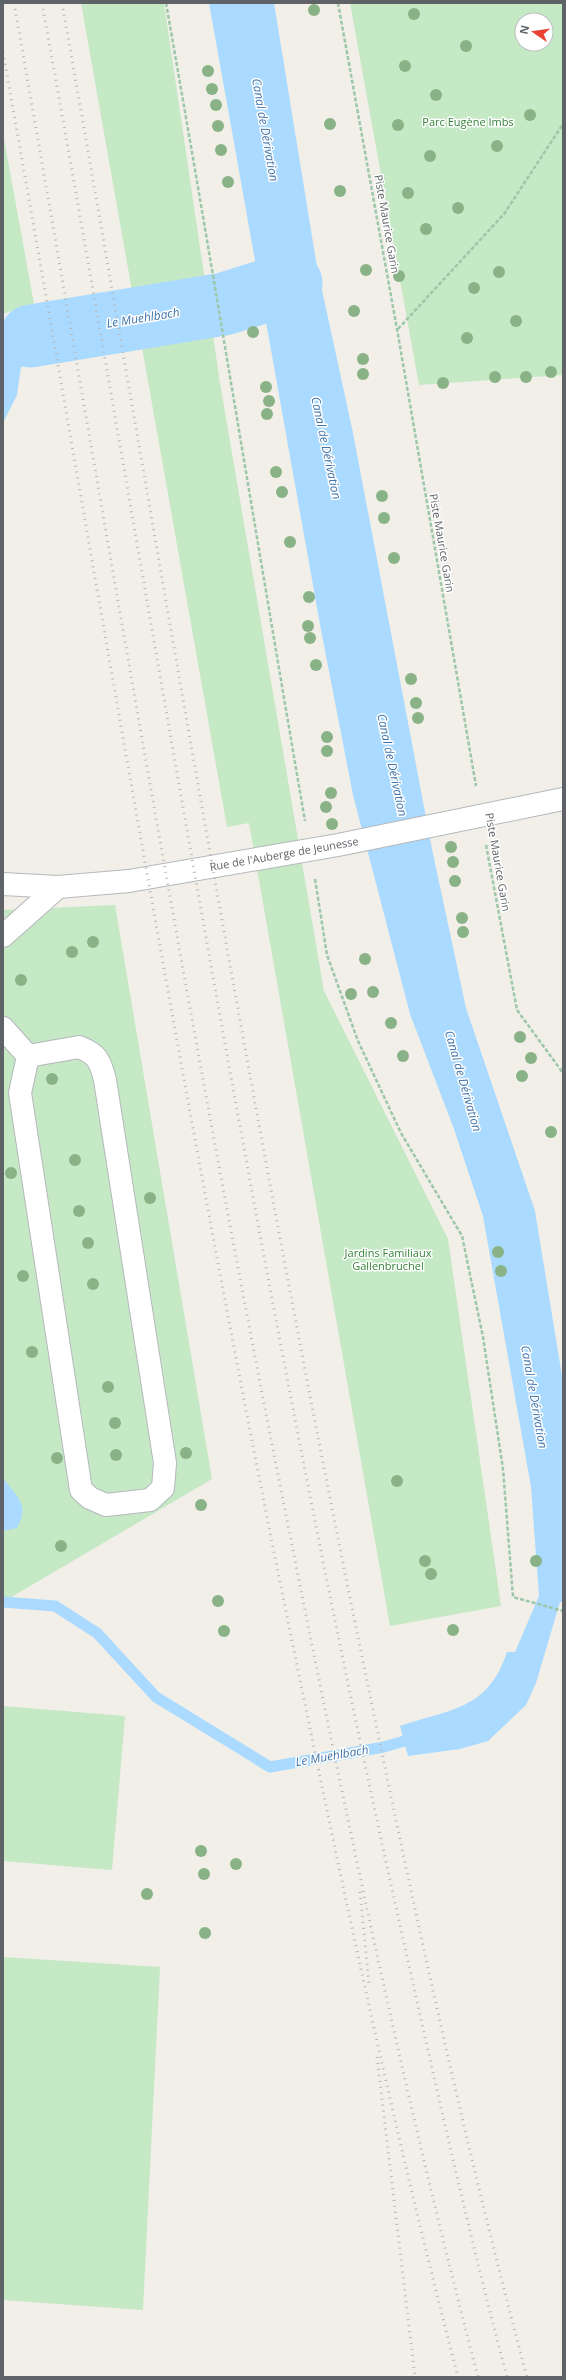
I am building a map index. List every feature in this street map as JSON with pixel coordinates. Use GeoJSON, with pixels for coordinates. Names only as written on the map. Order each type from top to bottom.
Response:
{"type":"FeatureCollection","features":[{"type":"Feature","properties":{"kind":"street","name":"Rue de l'Auberge de Jeunesse"},"geometry":{"type":"LineString","coordinates":[[3,884],[58,887],[129,882],[338,845],[563,799]]}},
{"type":"Feature","properties":{"kind":"street"},"geometry":{"type":"LineString","coordinates":[[3,936],[58,887]]}},
{"type":"Feature","properties":{"kind":"street"},"geometry":{"type":"LineString","coordinates":[[3,1028],[28,1056]]}},
{"type":"Feature","properties":{"kind":"street"},"geometry":{"type":"LineString","coordinates":[[79,1047],[93,1053],[102,1067],[165,1463],[164,1488],[150,1500],[106,1505],[90,1498],[81,1490],[20,1093],[28,1056],[79,1047]]}},
{"type":"Feature","properties":{"kind":"path"},"geometry":{"type":"LineString","coordinates":[[166,3],[222,323],[327,955],[358,1041],[402,1133],[462,1236],[484,1337],[503,1469],[513,1597],[562,1611]]}},
{"type":"Feature","properties":{"kind":"path","name":"Piste Maurice Garin"},"geometry":{"type":"LineString","coordinates":[[338,3],[397,329],[481,816],[517,1010],[563,1072]]}},
{"type":"Feature","properties":{"kind":"path"},"geometry":{"type":"LineString","coordinates":[[397,329],[504,214],[563,124]]}},
{"type":"Feature","properties":{"kind":"green space","name":"Jardins Familiaux Gallenbruchel"},"geometry":{"type":"Polygon","coordinates":[[[81,3],[164,3],[220,383],[324,991],[448,1239],[501,1606],[390,1626],[249,823],[227,827],[81,3]]]}},
{"type":"Feature","properties":{"kind":"green space","name":"Parc Eugène Imbs"},"geometry":{"type":"Polygon","coordinates":[[[350,3],[563,3],[563,375],[419,385],[350,3]]]}},
{"type":"Feature","properties":{"kind":"green space"},"geometry":{"type":"Polygon","coordinates":[[[3,133],[34,304],[3,314],[3,133]]]}},
{"type":"Feature","properties":{"kind":"green space"},"geometry":{"type":"Polygon","coordinates":[[[115,905],[212,1479],[3,1602],[3,910],[115,905]]]}},
{"type":"Feature","properties":{"kind":"green space"},"geometry":{"type":"Polygon","coordinates":[[[3,1706],[125,1716],[112,1870],[3,1861],[3,1706]]]}},
{"type":"Feature","properties":{"kind":"green space"},"geometry":{"type":"Polygon","coordinates":[[[3,1957],[160,1967],[143,2310],[3,2300],[3,1957]]]}},
{"type":"Feature","properties":{"kind":"water","name":"Canal de Dérivation"},"geometry":{"type":"Polygon","coordinates":[[[209,3],[274,3],[317,267],[353,433],[432,849],[466,1008],[535,1211],[563,1382],[563,1602],[560,1602],[536,1683],[526,1705],[488,1741],[460,1749],[408,1756],[400,1726],[451,1710],[478,1696],[489,1686],[499,1671],[507,1652],[515,1652],[539,1596],[531,1487],[483,1216],[454,1129],[410,1014],[353,795],[321,630],[209,3]]]}},
{"type":"Feature","properties":{"kind":"water"},"geometry":{"type":"Polygon","coordinates":[[[32,318],[38,359],[21,367],[17,395],[3,423],[3,325],[32,318]]]}},
{"type":"Feature","properties":{"kind":"water"},"geometry":{"type":"Polygon","coordinates":[[[3,1478],[20,1501],[22,1513],[21,1520],[17,1528],[3,1531],[3,1478]]]}},
{"type":"Feature","properties":{"kind":"waterway","name":"Le Muehlbach"},"geometry":{"type":"LineString","coordinates":[[31,336],[224,304],[291,283]]}},
{"type":"Feature","properties":{"kind":"waterway","name":"Le Muehlbach"},"geometry":{"type":"LineString","coordinates":[[3,1602],[55,1606],[97,1633],[156,1697],[270,1767],[384,1747],[418,1737]]}},
{"type":"Feature","properties":{"kind":"railway"},"geometry":{"type":"LineString","coordinates":[[14,3],[216,1153],[311,1641],[401,2063],[451,2273],[478,2377]]}},
{"type":"Feature","properties":{"kind":"railway"},"geometry":{"type":"LineString","coordinates":[[42,3],[249,1178],[294,1412],[340,1646],[390,1880],[460,2191],[507,2377]]}},
{"type":"Feature","properties":{"kind":"railway"},"geometry":{"type":"LineString","coordinates":[[62,3],[235,991],[308,1386],[367,1683],[431,1982],[501,2279],[527,2377]]}},
{"type":"Feature","properties":{"kind":"railway"},"geometry":{"type":"LineString","coordinates":[[3,52],[185,1086],[263,1498],[358,1957],[396,2125],[458,2377]]}},
{"type":"Feature","properties":{"kind":"railway"},"geometry":{"type":"LineString","coordinates":[[360,1892],[369,1984]]}},
{"type":"Feature","properties":{"kind":"railway"},"geometry":{"type":"LineString","coordinates":[[377,2057],[415,2377]]}}]}
